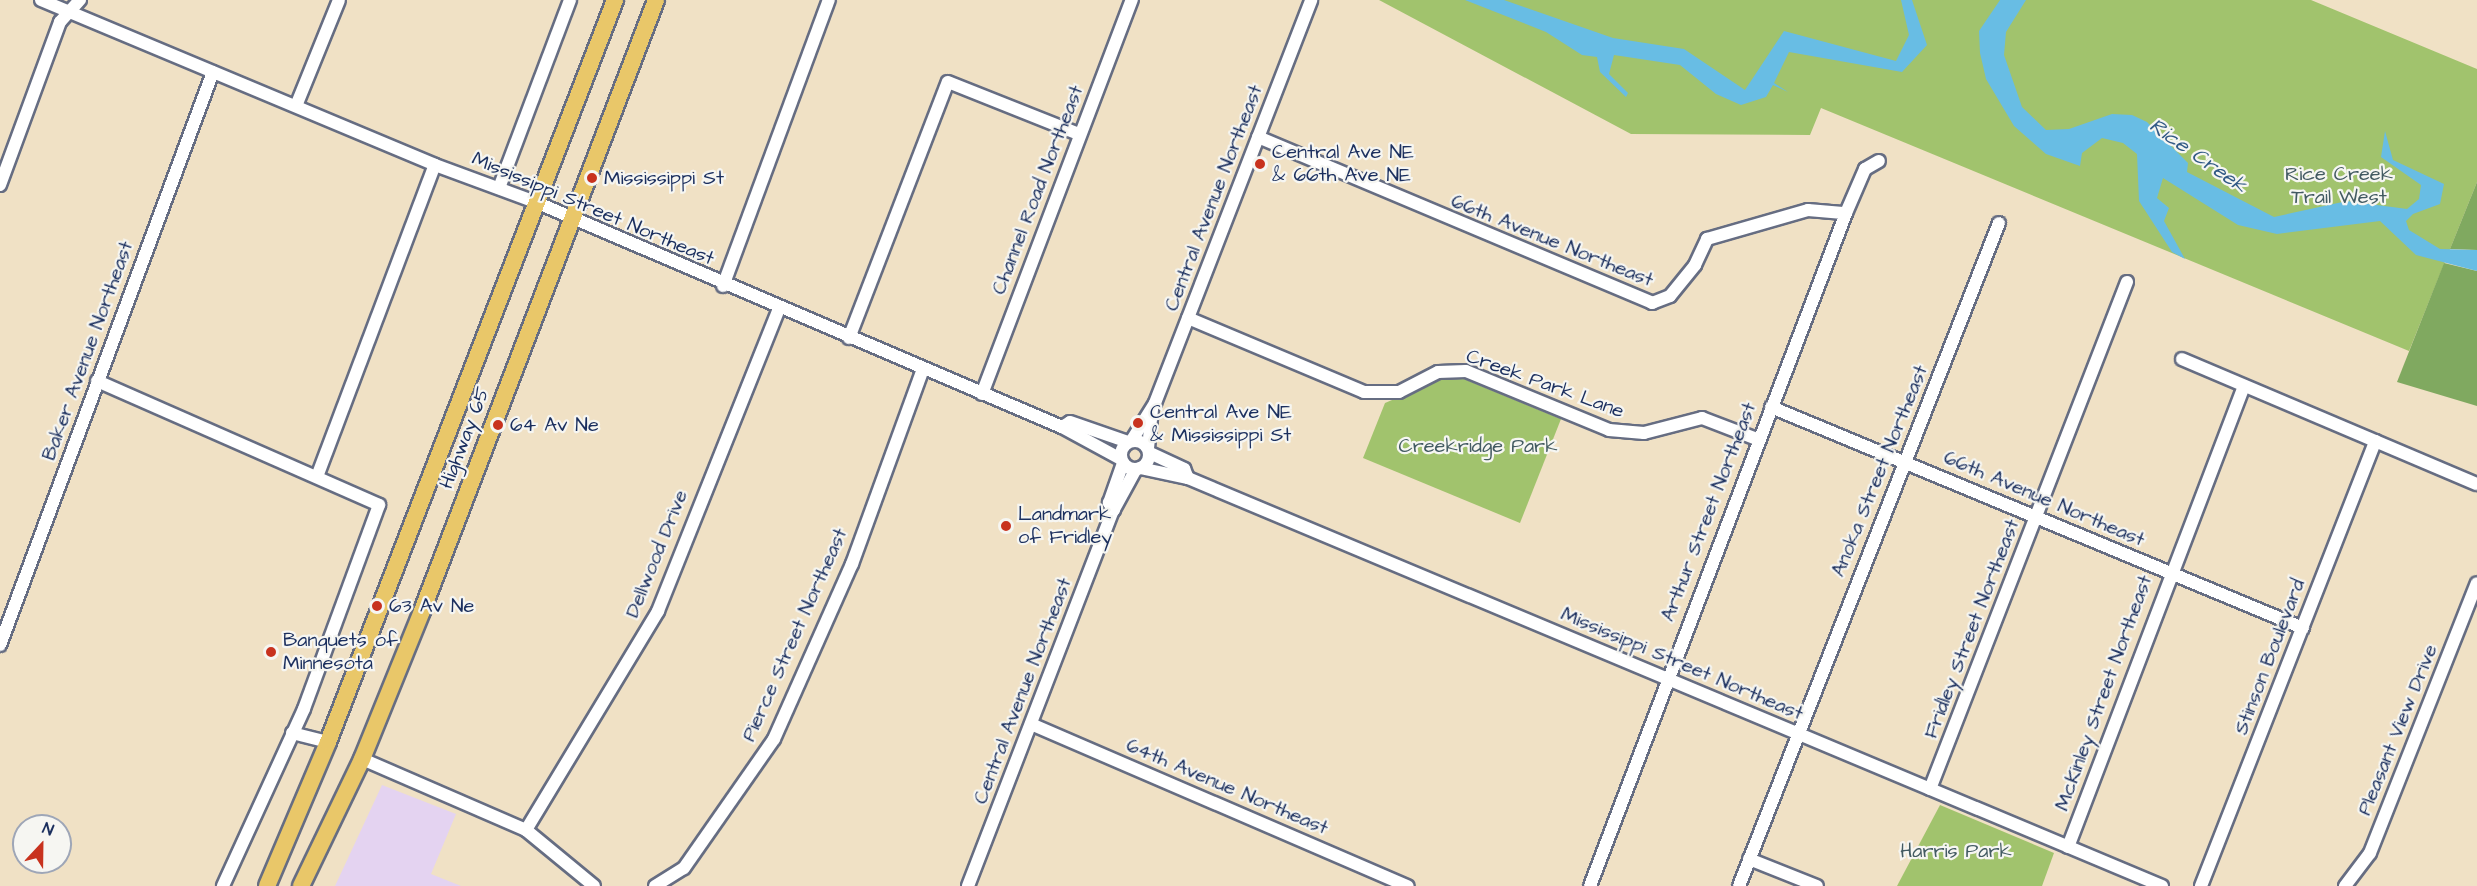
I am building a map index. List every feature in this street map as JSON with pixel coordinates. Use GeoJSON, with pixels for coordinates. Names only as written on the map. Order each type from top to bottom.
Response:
{"type":"FeatureCollection","features":[{"type":"Feature","properties":{"kind":"highway","name":"Highway 65"},"geometry":{"type":"LineString","coordinates":[[267,886],[328,742],[615,0]]}},
{"type":"Feature","properties":{"kind":"highway","name":"Highway 65"},"geometry":{"type":"LineString","coordinates":[[301,886],[362,759],[656,0]]}},
{"type":"Feature","properties":{"kind":"street","name":"Mississippi Street Northeast"},"geometry":{"type":"LineString","coordinates":[[42,0],[435,165],[538,203],[723,286],[1062,427],[1138,469],[1188,478],[2162,886]]}},
{"type":"Feature","properties":{"kind":"street"},"geometry":{"type":"LineString","coordinates":[[0,185],[60,22],[72,13],[80,0]]}},
{"type":"Feature","properties":{"kind":"street"},"geometry":{"type":"LineString","coordinates":[[296,106],[339,0]]}},
{"type":"Feature","properties":{"kind":"street"},"geometry":{"type":"LineString","coordinates":[[499,188],[570,0]]}},
{"type":"Feature","properties":{"kind":"street"},"geometry":{"type":"LineString","coordinates":[[723,286],[829,0]]}},
{"type":"Feature","properties":{"kind":"street","name":"Channel Road Northeast"},"geometry":{"type":"LineString","coordinates":[[982,394],[1079,134],[1132,0]]}},
{"type":"Feature","properties":{"kind":"street","name":"Central Avenue Northeast"},"geometry":{"type":"LineString","coordinates":[[1114,510],[1109,503],[1122,461],[1130,441],[1152,410],[1311,0]]}},
{"type":"Feature","properties":{"kind":"street","name":"Baker Avenue Northeast"},"geometry":{"type":"LineString","coordinates":[[0,645],[213,72]]}},
{"type":"Feature","properties":{"kind":"street"},"geometry":{"type":"LineString","coordinates":[[849,338],[948,82],[1079,134]]}},
{"type":"Feature","properties":{"kind":"street","name":"66th Avenue Northeast"},"geometry":{"type":"LineString","coordinates":[[1258,137],[1652,303],[1670,296],[1707,239],[1808,210],[1846,213]]}},
{"type":"Feature","properties":{"kind":"street","name":"Arthur Street Northeast"},"geometry":{"type":"LineString","coordinates":[[1590,886],[1665,678],[1846,213],[1865,169],[1879,161]]}},
{"type":"Feature","properties":{"kind":"street"},"geometry":{"type":"LineString","coordinates":[[318,474],[435,165]]}},
{"type":"Feature","properties":{"kind":"street","name":"Anoka Street Northeast"},"geometry":{"type":"LineString","coordinates":[[1739,886],[1999,223]]}},
{"type":"Feature","properties":{"kind":"street","name":"Fridley Street Northeast"},"geometry":{"type":"LineString","coordinates":[[1930,789],[2127,282]]}},
{"type":"Feature","properties":{"kind":"street","name":"Dellwood Drive"},"geometry":{"type":"LineString","coordinates":[[526,830],[658,611],[779,309]]}},
{"type":"Feature","properties":{"kind":"street","name":"Creek Park Lane"},"geometry":{"type":"LineString","coordinates":[[1188,318],[1364,392],[1400,392],[1438,372],[1466,371],[1610,430],[1644,433],[1702,418],[1757,439]]}},
{"type":"Feature","properties":{"kind":"street"},"geometry":{"type":"LineString","coordinates":[[2182,359],[2477,484]]}},
{"type":"Feature","properties":{"kind":"street","name":"Pierce Street Northeast"},"geometry":{"type":"LineString","coordinates":[[655,886],[684,868],[774,740],[852,564],[923,369]]}},
{"type":"Feature","properties":{"kind":"street"},"geometry":{"type":"LineString","coordinates":[[97,381],[318,474],[379,505],[292,733],[223,886]]}},
{"type":"Feature","properties":{"kind":"street","name":"McKinley Street Northeast"},"geometry":{"type":"LineString","coordinates":[[2068,847],[2170,573],[2244,386]]}},
{"type":"Feature","properties":{"kind":"street","name":"66th Avenue Northeast"},"geometry":{"type":"LineString","coordinates":[[1771,407],[2302,628]]}},
{"type":"Feature","properties":{"kind":"street","name":"Central Avenue Northeast"},"geometry":{"type":"LineString","coordinates":[[968,886],[1114,510],[1120,507],[1149,451],[1152,410]]}},
{"type":"Feature","properties":{"kind":"street","name":"Mississippi Street Northeast"},"geometry":{"type":"LineString","coordinates":[[1062,427],[1070,422],[1130,441],[1184,470],[1188,478]]}},
{"type":"Feature","properties":{"kind":"street","name":"Stinson Boulevard"},"geometry":{"type":"LineString","coordinates":[[2201,886],[2375,441]]}},
{"type":"Feature","properties":{"kind":"street","name":"Pleasant View Drive"},"geometry":{"type":"LineString","coordinates":[[2345,886],[2370,853],[2477,583]]}},
{"type":"Feature","properties":{"kind":"street","name":"64th Avenue Northeast"},"geometry":{"type":"LineString","coordinates":[[1031,724],[1408,886]]}},
{"type":"Feature","properties":{"kind":"street"},"geometry":{"type":"LineString","coordinates":[[292,733],[328,742]]}},
{"type":"Feature","properties":{"kind":"street"},"geometry":{"type":"LineString","coordinates":[[362,759],[526,830],[594,886]]}},
{"type":"Feature","properties":{"kind":"street"},"geometry":{"type":"LineString","coordinates":[[1749,859],[1817,886]]}},
{"type":"Feature","properties":{"kind":"shaded area"},"geometry":{"type":"Polygon","coordinates":[[[382,785],[456,814],[431,874],[461,886],[335,886],[382,785]]]}},
{"type":"Feature","properties":{"kind":"green space","name":"Rice Creek Trail West"},"geometry":{"type":"Polygon","coordinates":[[[1379,0],[2311,0],[2477,69],[2477,182],[2409,351],[1821,108],[1810,135],[1631,134],[1379,0]]]}},
{"type":"Feature","properties":{"kind":"green space"},"geometry":{"type":"Polygon","coordinates":[[[2477,182],[2477,250],[2450,249],[2477,182]]]}},
{"type":"Feature","properties":{"kind":"green space"},"geometry":{"type":"Polygon","coordinates":[[[2444,263],[2477,271],[2477,406],[2397,382],[2444,263]]]}},
{"type":"Feature","properties":{"kind":"green space","name":"Creekridge Park"},"geometry":{"type":"Polygon","coordinates":[[[1464,379],[1561,419],[1520,523],[1363,458],[1385,403],[1439,380],[1464,379]]]}},
{"type":"Feature","properties":{"kind":"green space","name":"Harris Park"},"geometry":{"type":"Polygon","coordinates":[[[1940,805],[2054,853],[2042,886],[1897,886],[1940,805]]]}},
{"type":"Feature","properties":{"kind":"water"},"geometry":{"type":"Polygon","coordinates":[[[1465,0],[1504,0],[1613,38],[1684,49],[1745,90],[1784,31],[1896,61],[1909,35],[1901,0],[1912,0],[1927,45],[1902,72],[1789,52],[1774,83],[1788,92],[1773,85],[1766,97],[1741,105],[1716,94],[1680,65],[1614,55],[1609,74],[1628,93],[1626,97],[1600,72],[1597,57],[1582,55],[1546,32],[1465,0]]]}},
{"type":"Feature","properties":{"kind":"water","name":"Rice Creek"},"geometry":{"type":"Polygon","coordinates":[[[2000,0],[2026,0],[2006,32],[2004,55],[2022,107],[2046,130],[2069,129],[2112,114],[2132,115],[2147,122],[2188,163],[2187,172],[2274,217],[2347,201],[2407,209],[2419,199],[2421,185],[2381,157],[2385,131],[2393,160],[2444,184],[2440,204],[2413,214],[2406,221],[2409,230],[2440,249],[2477,250],[2477,271],[2416,255],[2380,221],[2277,234],[2238,225],[2163,178],[2157,198],[2169,208],[2164,221],[2185,259],[2172,252],[2139,201],[2137,154],[2123,143],[2102,138],[2082,153],[2080,166],[2046,154],[2014,126],[1986,79],[1980,53],[1979,31],[2000,0]]]}},
{"type":"Feature","properties":{"kind":"place","name":"Central Ave NE & 66th Ave NE"},"geometry":{"type":"Point","coordinates":[1260,164]}},
{"type":"Feature","properties":{"kind":"place","name":"Mississippi St"},"geometry":{"type":"Point","coordinates":[592,178]}},
{"type":"Feature","properties":{"kind":"place","name":"Central Ave NE & Mississippi St"},"geometry":{"type":"Point","coordinates":[1138,423]}},
{"type":"Feature","properties":{"kind":"place","name":"64 Av Ne"},"geometry":{"type":"Point","coordinates":[498,425]}},
{"type":"Feature","properties":{"kind":"place","name":"Landmark of Fridley"},"geometry":{"type":"Point","coordinates":[1006,526]}},
{"type":"Feature","properties":{"kind":"place","name":"63 Av Ne"},"geometry":{"type":"Point","coordinates":[377,606]}},
{"type":"Feature","properties":{"kind":"place","name":"Banquets of Minnesota"},"geometry":{"type":"Point","coordinates":[271,652]}}]}
